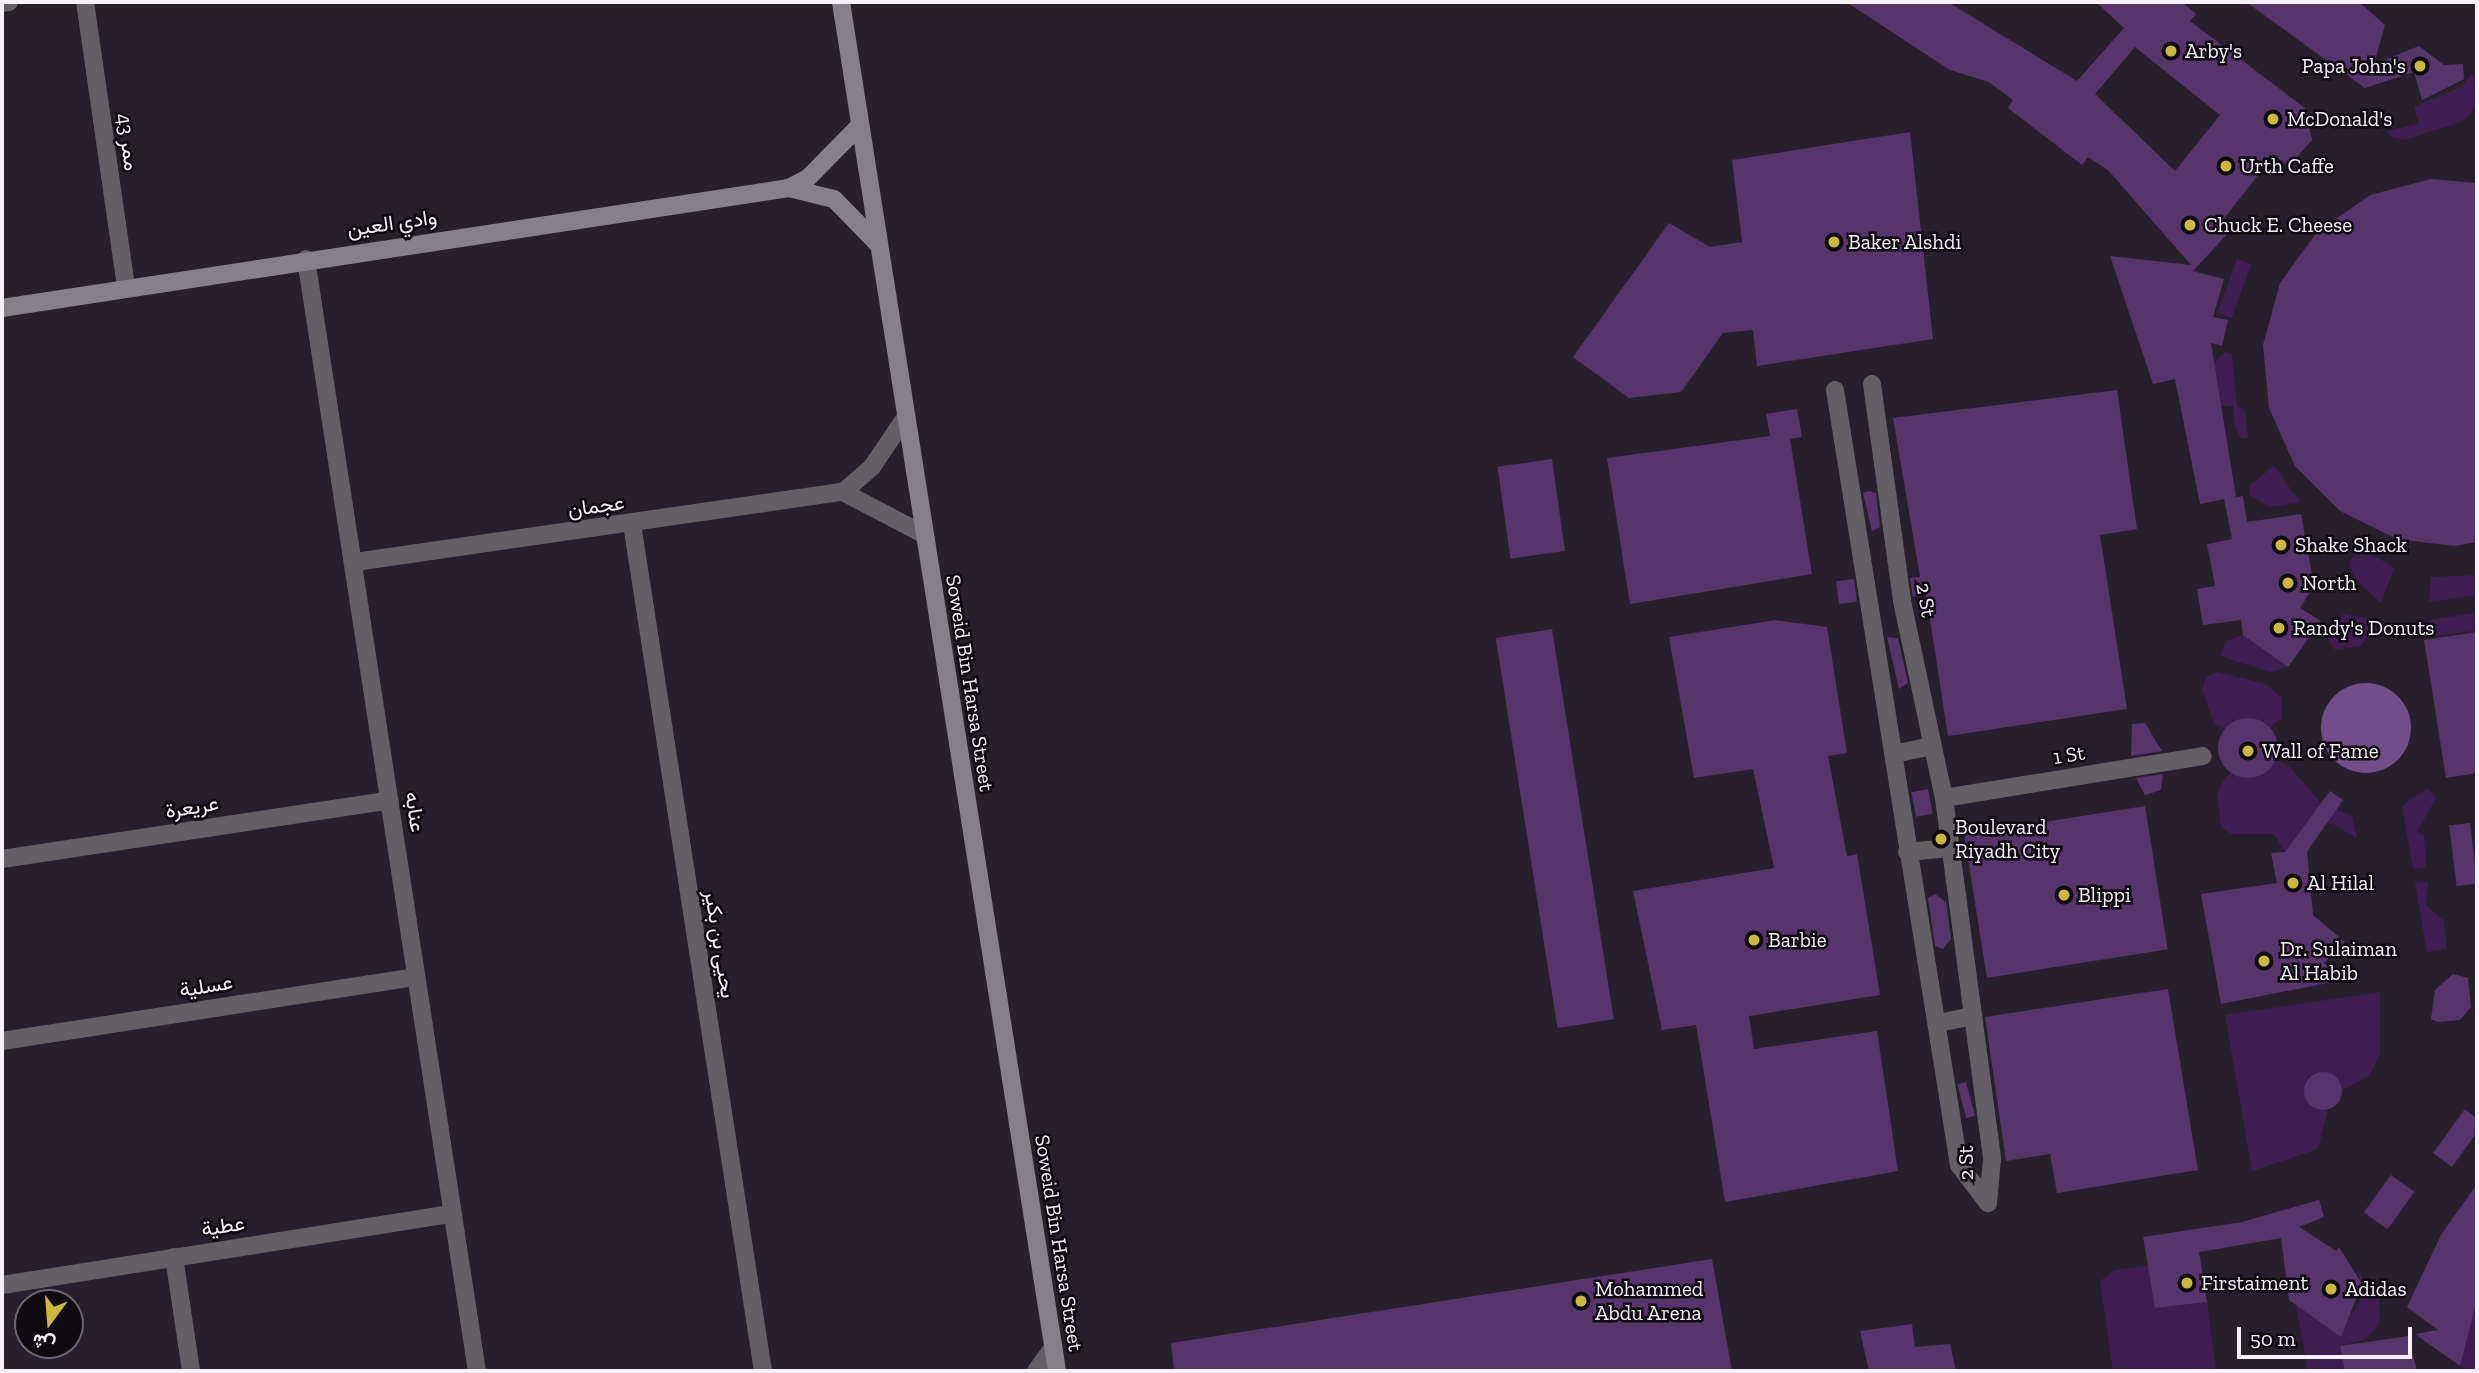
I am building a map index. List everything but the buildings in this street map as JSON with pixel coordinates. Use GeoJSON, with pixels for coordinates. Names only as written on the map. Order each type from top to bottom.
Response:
{"type":"FeatureCollection","features":[{"type":"Feature","properties":{"kind":"street"},"geometry":{"type":"LineString","coordinates":[[2,3],[9,2]]}},
{"type":"Feature","properties":{"kind":"street","name":"ممر 43"},"geometry":{"type":"LineString","coordinates":[[85,2],[126,288]]}},
{"type":"Feature","properties":{"kind":"street","name":"Soweid Bin Harsa Street"},"geometry":{"type":"LineString","coordinates":[[841,2],[1057,1371]]}},
{"type":"Feature","properties":{"kind":"street","name":"وادي العين"},"geometry":{"type":"LineString","coordinates":[[2,308],[306,259],[789,188],[808,178],[860,125]]}},
{"type":"Feature","properties":{"kind":"street","name":"وادي العين"},"geometry":{"type":"LineString","coordinates":[[789,188],[834,199],[877,243]]}},
{"type":"Feature","properties":{"kind":"street","name":"عنابه"},"geometry":{"type":"LineString","coordinates":[[306,259],[355,562],[477,1371]]}},
{"type":"Feature","properties":{"kind":"street","name":"2 St"},"geometry":{"type":"LineString","coordinates":[[1835,390],[1959,1165],[1988,1203],[1993,1159],[1970,1017],[1944,798],[1900,587],[1872,384]]}},
{"type":"Feature","properties":{"kind":"street"},"geometry":{"type":"LineString","coordinates":[[905,418],[872,467],[843,492],[923,534]]}},
{"type":"Feature","properties":{"kind":"street","name":"عجمان"},"geometry":{"type":"LineString","coordinates":[[355,562],[843,492]]}},
{"type":"Feature","properties":{"kind":"street","name":"يحيى بن بكير"},"geometry":{"type":"LineString","coordinates":[[632,524],[763,1371]]}},
{"type":"Feature","properties":{"kind":"street"},"geometry":{"type":"LineString","coordinates":[[1869,592],[1900,587]]}},
{"type":"Feature","properties":{"kind":"street"},"geometry":{"type":"LineString","coordinates":[[1895,754],[1933,746]]}},
{"type":"Feature","properties":{"kind":"street","name":"1 St"},"geometry":{"type":"LineString","coordinates":[[1944,798],[2203,757]]}},
{"type":"Feature","properties":{"kind":"street","name":"عريعرة"},"geometry":{"type":"LineString","coordinates":[[2,859],[390,800]]}},
{"type":"Feature","properties":{"kind":"street"},"geometry":{"type":"LineString","coordinates":[[1907,852],[1949,848]]}},
{"type":"Feature","properties":{"kind":"street","name":"عسلية"},"geometry":{"type":"LineString","coordinates":[[2,1041],[416,977]]}},
{"type":"Feature","properties":{"kind":"street"},"geometry":{"type":"LineString","coordinates":[[1938,1023],[1970,1017]]}},
{"type":"Feature","properties":{"kind":"street","name":"عطية"},"geometry":{"type":"LineString","coordinates":[[2,1285],[452,1214]]}},
{"type":"Feature","properties":{"kind":"street"},"geometry":{"type":"LineString","coordinates":[[174,1256],[191,1371]]}},
{"type":"Feature","properties":{"kind":"street"},"geometry":{"type":"LineString","coordinates":[[1036,1371],[1053,1348]]}},
{"type":"Feature","properties":{"kind":"shaded area"},"geometry":{"type":"Polygon","coordinates":[[[2471,75],[2477,78],[2477,105],[2464,121],[2404,140],[2391,137],[2387,131],[2419,124],[2414,107],[2461,87],[2471,75]]]}},
{"type":"Feature","properties":{"kind":"shaded area"},"geometry":{"type":"Polygon","coordinates":[[[2237,259],[2251,264],[2232,318],[2218,313],[2237,259]]]}},
{"type":"Feature","properties":{"kind":"shaded area"},"geometry":{"type":"Polygon","coordinates":[[[2225,352],[2232,354],[2237,406],[2245,410],[2248,438],[2241,438],[2235,427],[2233,406],[2217,406],[2211,365],[2225,352]]]}},
{"type":"Feature","properties":{"kind":"shaded area"},"geometry":{"type":"Polygon","coordinates":[[[2274,466],[2300,502],[2270,507],[2250,495],[2250,485],[2274,466]]]}},
{"type":"Feature","properties":{"kind":"shaded area"},"geometry":{"type":"Polygon","coordinates":[[[2357,545],[2394,568],[2381,603],[2355,579],[2349,564],[2357,545]]]}},
{"type":"Feature","properties":{"kind":"shaded area"},"geometry":{"type":"Polygon","coordinates":[[[2477,575],[2477,595],[2429,602],[2431,577],[2477,575]]]}},
{"type":"Feature","properties":{"kind":"shaded area"},"geometry":{"type":"Polygon","coordinates":[[[2474,613],[2473,631],[2427,637],[2430,620],[2474,613]]]}},
{"type":"Feature","properties":{"kind":"shaded area"},"geometry":{"type":"Polygon","coordinates":[[[2343,614],[2377,620],[2375,629],[2360,646],[2335,650],[2328,639],[2343,614]]]}},
{"type":"Feature","properties":{"kind":"shaded area"},"geometry":{"type":"Polygon","coordinates":[[[2243,635],[2288,667],[2270,672],[2220,656],[2226,641],[2243,635]]]}},
{"type":"Feature","properties":{"kind":"shaded area"},"geometry":{"type":"Polygon","coordinates":[[[2217,672],[2265,684],[2281,697],[2282,718],[2270,727],[2252,719],[2225,729],[2214,724],[2202,689],[2206,677],[2217,672]]]}},
{"type":"Feature","properties":{"kind":"shaded area"},"geometry":{"type":"Polygon","coordinates":[[[2366,683],[2383,686],[2398,696],[2408,711],[2411,728],[2408,745],[2398,760],[2383,770],[2366,773],[2349,770],[2334,760],[2324,745],[2321,728],[2324,711],[2334,696],[2349,686],[2366,683]]]}},
{"type":"Feature","properties":{"kind":"shaded area"},"geometry":{"type":"Polygon","coordinates":[[[2276,760],[2288,765],[2320,802],[2352,816],[2357,838],[2314,813],[2285,852],[2274,834],[2231,834],[2221,826],[2217,795],[2222,782],[2230,773],[2259,777],[2276,760]]]}},
{"type":"Feature","properties":{"kind":"shaded area"},"geometry":{"type":"Polygon","coordinates":[[[2427,788],[2436,798],[2417,832],[2424,835],[2426,868],[2413,869],[2402,806],[2427,788]]]}},
{"type":"Feature","properties":{"kind":"shaded area"},"geometry":{"type":"Polygon","coordinates":[[[2428,882],[2426,905],[2444,921],[2447,949],[2427,952],[2415,883],[2428,882]]]}},
{"type":"Feature","properties":{"kind":"shaded area"},"geometry":{"type":"Polygon","coordinates":[[[2380,992],[2380,1053],[2370,1075],[2343,1090],[2328,1109],[2318,1149],[2252,1171],[2225,1015],[2380,992]]]}},
{"type":"Feature","properties":{"kind":"shaded area"},"geometry":{"type":"Polygon","coordinates":[[[2171,1262],[2155,1308],[2207,1302],[2216,1371],[2113,1371],[2100,1281],[2115,1270],[2171,1262]]]}},
{"type":"Feature","properties":{"kind":"shaded area"},"geometry":{"type":"Polygon","coordinates":[[[2359,1273],[2379,1297],[2380,1323],[2366,1339],[2340,1346],[2345,1369],[2308,1371],[2296,1305],[2344,1325],[2359,1304],[2359,1273]]]}},
{"type":"Feature","properties":{"kind":"shaded area"},"geometry":{"type":"Polygon","coordinates":[[[2477,1299],[2477,1371],[2468,1371],[2460,1366],[2477,1299]]]}},
{"type":"Feature","properties":{"kind":"place","name":"Arby's"},"geometry":{"type":"Point","coordinates":[2171,51]}},
{"type":"Feature","properties":{"kind":"place","name":"Papa John's"},"geometry":{"type":"Point","coordinates":[2420,66]}},
{"type":"Feature","properties":{"kind":"place","name":"McDonald's"},"geometry":{"type":"Point","coordinates":[2273,119]}},
{"type":"Feature","properties":{"kind":"place","name":"Urth Caffe"},"geometry":{"type":"Point","coordinates":[2226,166]}},
{"type":"Feature","properties":{"kind":"place","name":"Chuck E. Cheese"},"geometry":{"type":"Point","coordinates":[2190,225]}},
{"type":"Feature","properties":{"kind":"place","name":"Baker Alshdi"},"geometry":{"type":"Point","coordinates":[1834,242]}},
{"type":"Feature","properties":{"kind":"place","name":"Shake Shack"},"geometry":{"type":"Point","coordinates":[2281,545]}},
{"type":"Feature","properties":{"kind":"place","name":"North"},"geometry":{"type":"Point","coordinates":[2288,583]}},
{"type":"Feature","properties":{"kind":"place","name":"Randy's Donuts"},"geometry":{"type":"Point","coordinates":[2279,628]}},
{"type":"Feature","properties":{"kind":"place","name":"Wall of Fame"},"geometry":{"type":"Point","coordinates":[2248,751]}},
{"type":"Feature","properties":{"kind":"place","name":"Boulevard Riyadh City"},"geometry":{"type":"Point","coordinates":[1941,839]}},
{"type":"Feature","properties":{"kind":"place","name":"Al Hilal"},"geometry":{"type":"Point","coordinates":[2293,883]}},
{"type":"Feature","properties":{"kind":"place","name":"Blippi"},"geometry":{"type":"Point","coordinates":[2064,895]}},
{"type":"Feature","properties":{"kind":"place","name":"Barbie"},"geometry":{"type":"Point","coordinates":[1754,940]}},
{"type":"Feature","properties":{"kind":"place","name":"Dr. Sulaiman Al Habib"},"geometry":{"type":"Point","coordinates":[2264,961]}},
{"type":"Feature","properties":{"kind":"place","name":"Firstaiment"},"geometry":{"type":"Point","coordinates":[2187,1283]}},
{"type":"Feature","properties":{"kind":"place","name":"Adidas"},"geometry":{"type":"Point","coordinates":[2331,1289]}},
{"type":"Feature","properties":{"kind":"place","name":"Mohammed Abdu Arena"},"geometry":{"type":"Point","coordinates":[1581,1301]}}]}
